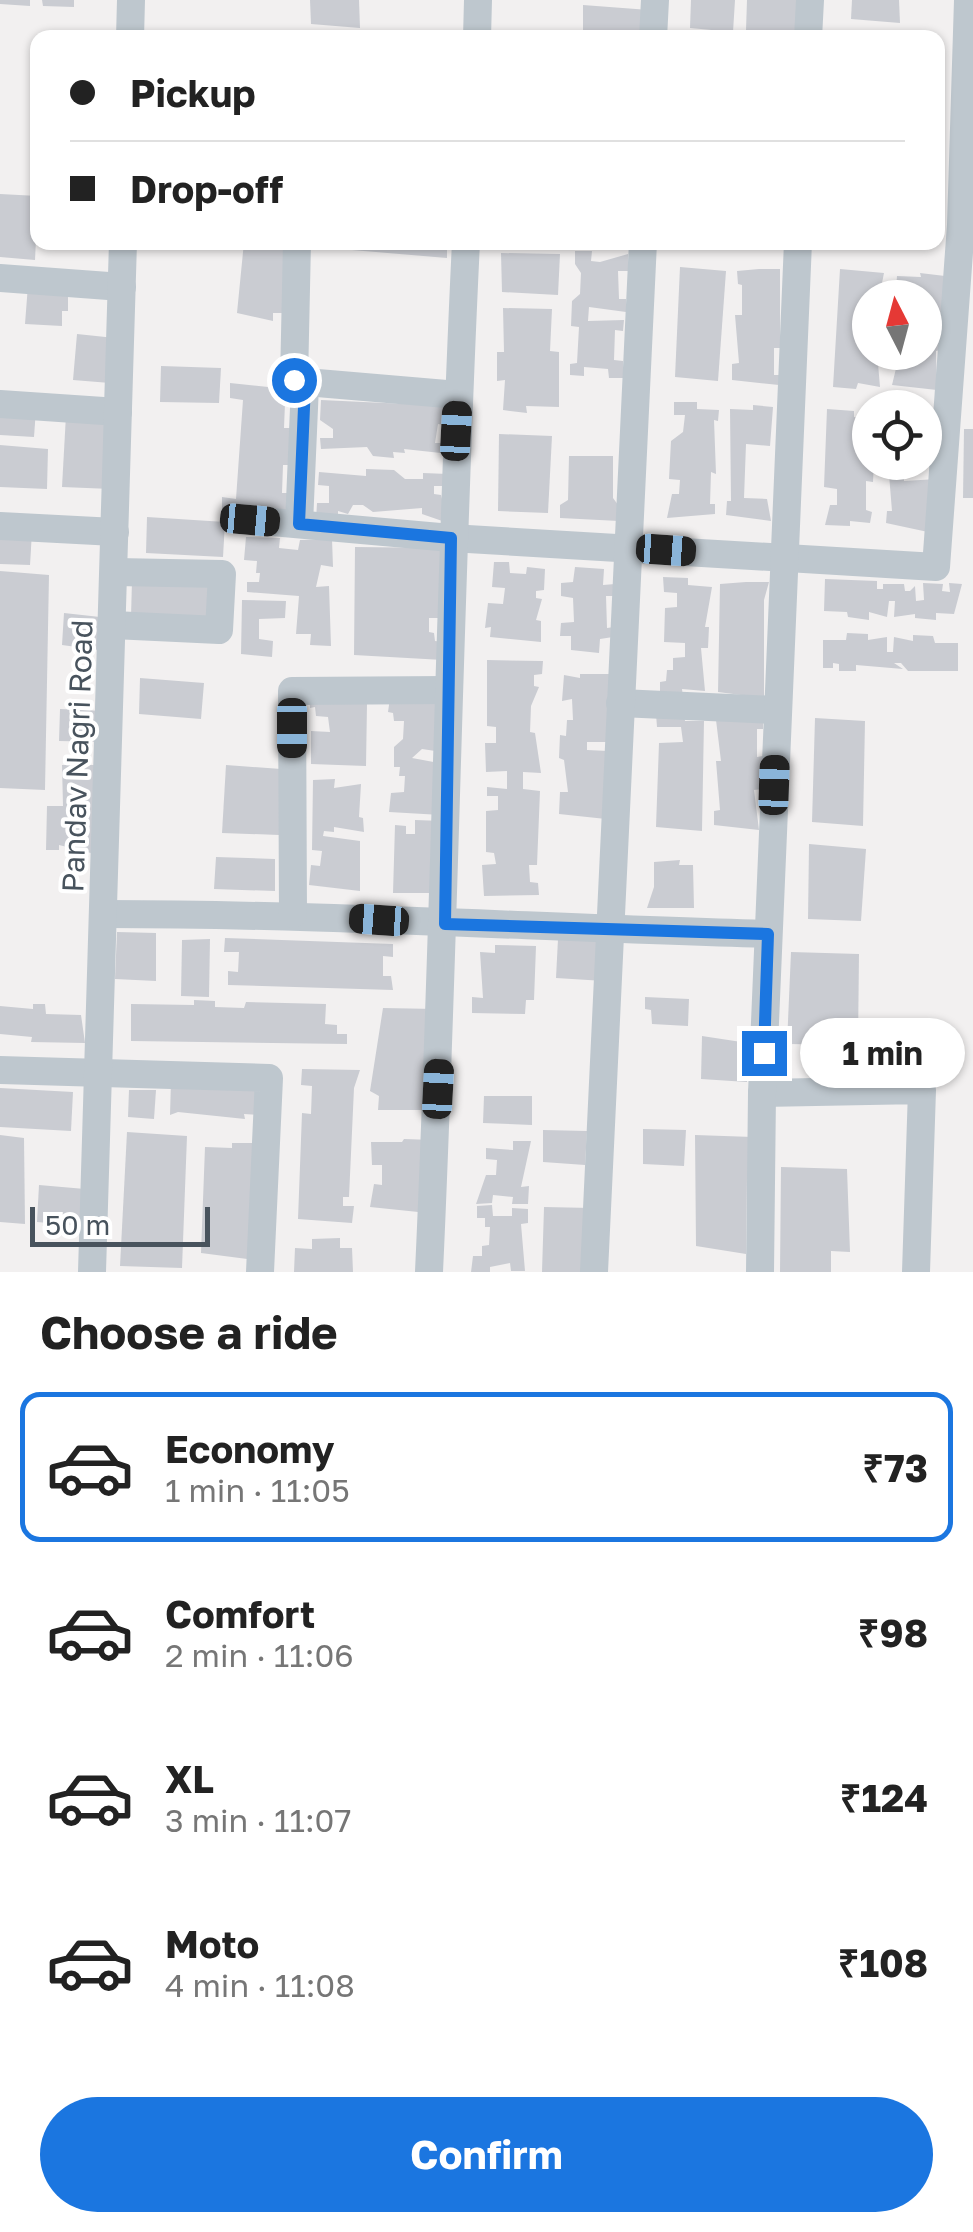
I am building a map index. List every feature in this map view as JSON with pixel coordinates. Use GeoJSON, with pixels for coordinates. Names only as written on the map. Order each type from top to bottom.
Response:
{"type":"FeatureCollection","features":[{"type":"Feature","properties":{"kind":"street"},"geometry":{"type":"LineString","coordinates":[[130,30],[131,0]]}},
{"type":"Feature","properties":{"kind":"street"},"geometry":{"type":"LineString","coordinates":[[476,30],[478,0]]}},
{"type":"Feature","properties":{"kind":"street"},"geometry":{"type":"LineString","coordinates":[[653,30],[655,0]]}},
{"type":"Feature","properties":{"kind":"street"},"geometry":{"type":"LineString","coordinates":[[808,30],[810,0]]}},
{"type":"Feature","properties":{"kind":"street"},"geometry":{"type":"LineString","coordinates":[[250,520],[451,538],[936,567],[961,225],[968,0]]}},
{"type":"Feature","properties":{"kind":"street","name":"Pandav Nagri Road"},"geometry":{"type":"LineString","coordinates":[[92,1272],[106,914],[123,250]]}},
{"type":"Feature","properties":{"kind":"street"},"geometry":{"type":"LineString","coordinates":[[297,250],[291,370],[294,380],[458,396]]}},
{"type":"Feature","properties":{"kind":"street"},"geometry":{"type":"LineString","coordinates":[[429,1272],[445,924],[451,538],[466,250]]}},
{"type":"Feature","properties":{"kind":"street"},"geometry":{"type":"LineString","coordinates":[[594,1272],[644,250]]}},
{"type":"Feature","properties":{"kind":"street"},"geometry":{"type":"LineString","coordinates":[[760,1272],[762,1093],[776,710],[798,250]]}},
{"type":"Feature","properties":{"kind":"street"},"geometry":{"type":"LineString","coordinates":[[0,278],[122,287]]}},
{"type":"Feature","properties":{"kind":"street"},"geometry":{"type":"LineString","coordinates":[[299,524],[305,384]]}},
{"type":"Feature","properties":{"kind":"street"},"geometry":{"type":"LineString","coordinates":[[0,404],[118,412]]}},
{"type":"Feature","properties":{"kind":"street"},"geometry":{"type":"LineString","coordinates":[[0,526],[115,532]]}},
{"type":"Feature","properties":{"kind":"street"},"geometry":{"type":"LineString","coordinates":[[113,625],[220,630],[222,574],[116,572]]}},
{"type":"Feature","properties":{"kind":"street"},"geometry":{"type":"LineString","coordinates":[[293,914],[292,691],[448,690]]}},
{"type":"Feature","properties":{"kind":"street"},"geometry":{"type":"LineString","coordinates":[[620,704],[776,710]]}},
{"type":"Feature","properties":{"kind":"street"},"geometry":{"type":"LineString","coordinates":[[106,914],[293,914],[445,924],[768,934]]}},
{"type":"Feature","properties":{"kind":"street"},"geometry":{"type":"LineString","coordinates":[[0,1070],[269,1078],[260,1272]]}},
{"type":"Feature","properties":{"kind":"street"},"geometry":{"type":"LineString","coordinates":[[762,1093],[922,1090],[916,1272]]}},
{"type":"Feature","properties":{"kind":"building"},"geometry":{"type":"Polygon","coordinates":[[[0,0],[30,0],[30,6],[0,4],[0,0]]]}},
{"type":"Feature","properties":{"kind":"building"},"geometry":{"type":"Polygon","coordinates":[[[42,0],[74,0],[74,7],[43,6],[42,0]]]}},
{"type":"Feature","properties":{"kind":"building"},"geometry":{"type":"Polygon","coordinates":[[[310,0],[359,0],[360,28],[311,24],[310,0]]]}},
{"type":"Feature","properties":{"kind":"building"},"geometry":{"type":"Polygon","coordinates":[[[691,0],[735,0],[733,30],[690,28],[691,0]]]}},
{"type":"Feature","properties":{"kind":"building"},"geometry":{"type":"Polygon","coordinates":[[[747,0],[797,0],[795,30],[746,30],[747,0]]]}},
{"type":"Feature","properties":{"kind":"building"},"geometry":{"type":"Polygon","coordinates":[[[852,0],[899,0],[900,23],[851,19],[852,0]]]}},
{"type":"Feature","properties":{"kind":"building"},"geometry":{"type":"Polygon","coordinates":[[[583,5],[649,10],[648,30],[583,30],[583,5]]]}},
{"type":"Feature","properties":{"kind":"building"},"geometry":{"type":"Polygon","coordinates":[[[0,194],[30,196],[30,250],[35,250],[35,260],[0,257],[0,194]]]}},
{"type":"Feature","properties":{"kind":"building"},"geometry":{"type":"Polygon","coordinates":[[[243,250],[290,250],[288,313],[273,313],[273,321],[237,313],[243,250]]]}},
{"type":"Feature","properties":{"kind":"building"},"geometry":{"type":"Polygon","coordinates":[[[352,250],[447,250],[447,258],[352,250]]]}},
{"type":"Feature","properties":{"kind":"building"},"geometry":{"type":"Polygon","coordinates":[[[575,251],[592,251],[591,261],[600,262],[628,254],[629,271],[618,271],[619,299],[626,299],[626,312],[589,307],[588,321],[624,320],[623,331],[615,330],[614,360],[623,361],[623,378],[609,378],[608,369],[584,367],[584,376],[570,375],[570,364],[577,363],[579,327],[571,326],[572,301],[580,294],[581,273],[575,264],[575,251]]]}},
{"type":"Feature","properties":{"kind":"building"},"geometry":{"type":"Polygon","coordinates":[[[501,253],[560,254],[558,295],[502,292],[501,253]]]}},
{"type":"Feature","properties":{"kind":"building"},"geometry":{"type":"Polygon","coordinates":[[[680,267],[726,271],[718,381],[675,377],[680,267]]]}},
{"type":"Feature","properties":{"kind":"building"},"geometry":{"type":"Polygon","coordinates":[[[780,269],[780,348],[774,348],[774,375],[780,375],[779,385],[732,380],[732,364],[739,363],[735,315],[742,315],[742,285],[738,284],[737,271],[780,269]]]}},
{"type":"Feature","properties":{"kind":"building"},"geometry":{"type":"Polygon","coordinates":[[[840,269],[884,273],[883,280],[852,280],[852,370],[879,370],[880,387],[858,383],[856,389],[833,387],[840,269]]]}},
{"type":"Feature","properties":{"kind":"building"},"geometry":{"type":"Polygon","coordinates":[[[920,273],[945,276],[942,320],[942,280],[897,280],[897,276],[921,277],[920,273]]]}},
{"type":"Feature","properties":{"kind":"building"},"geometry":{"type":"Polygon","coordinates":[[[28,285],[68,288],[68,311],[62,311],[62,326],[25,324],[28,285]]]}},
{"type":"Feature","properties":{"kind":"building"},"geometry":{"type":"Polygon","coordinates":[[[503,308],[552,309],[550,351],[559,352],[559,407],[526,406],[527,413],[503,410],[505,380],[497,381],[497,352],[504,352],[503,308]]]}},
{"type":"Feature","properties":{"kind":"building"},"geometry":{"type":"Polygon","coordinates":[[[77,334],[115,338],[110,383],[73,380],[77,334]]]}},
{"type":"Feature","properties":{"kind":"building"},"geometry":{"type":"Polygon","coordinates":[[[161,366],[221,368],[219,403],[160,402],[161,366]]]}},
{"type":"Feature","properties":{"kind":"building"},"geometry":{"type":"Polygon","coordinates":[[[896,370],[936,370],[937,390],[892,385],[896,370]]]}},
{"type":"Feature","properties":{"kind":"building"},"geometry":{"type":"Polygon","coordinates":[[[230,383],[297,390],[298,404],[285,403],[284,428],[299,428],[297,465],[283,465],[282,493],[292,493],[292,512],[222,509],[222,497],[236,499],[243,400],[230,398],[230,383]]]}},
{"type":"Feature","properties":{"kind":"building"},"geometry":{"type":"Polygon","coordinates":[[[321,400],[449,406],[450,426],[438,424],[435,443],[449,443],[450,454],[404,449],[405,453],[393,452],[394,458],[373,456],[367,447],[321,449],[320,438],[333,438],[333,429],[320,420],[321,400]]]}},
{"type":"Feature","properties":{"kind":"building"},"geometry":{"type":"Polygon","coordinates":[[[674,402],[697,402],[697,409],[719,410],[718,421],[714,420],[716,474],[711,472],[710,504],[715,504],[715,514],[667,518],[672,494],[679,494],[680,480],[669,479],[671,441],[683,432],[685,415],[674,415],[674,402]]]}},
{"type":"Feature","properties":{"kind":"building"},"geometry":{"type":"Polygon","coordinates":[[[753,405],[773,407],[770,446],[746,444],[744,498],[767,499],[771,521],[726,515],[727,501],[731,501],[730,409],[753,410],[753,405]]]}},
{"type":"Feature","properties":{"kind":"building"},"geometry":{"type":"Polygon","coordinates":[[[0,407],[36,409],[34,437],[0,435],[0,407]]]}},
{"type":"Feature","properties":{"kind":"building"},"geometry":{"type":"Polygon","coordinates":[[[827,409],[852,411],[852,480],[873,480],[866,481],[866,510],[872,512],[870,523],[825,525],[830,505],[837,505],[837,489],[824,487],[827,409]]]}},
{"type":"Feature","properties":{"kind":"building"},"geometry":{"type":"Polygon","coordinates":[[[66,415],[106,417],[111,489],[62,487],[66,415]]]}},
{"type":"Feature","properties":{"kind":"building"},"geometry":{"type":"Polygon","coordinates":[[[964,429],[973,429],[973,498],[963,498],[964,429]]]}},
{"type":"Feature","properties":{"kind":"building"},"geometry":{"type":"Polygon","coordinates":[[[499,434],[552,436],[548,513],[498,511],[499,434]]]}},
{"type":"Feature","properties":{"kind":"building"},"geometry":{"type":"Polygon","coordinates":[[[0,445],[48,449],[47,489],[0,487],[0,445]]]}},
{"type":"Feature","properties":{"kind":"building"},"geometry":{"type":"Polygon","coordinates":[[[569,456],[613,456],[613,498],[621,509],[619,521],[560,518],[560,505],[568,500],[569,456]]]}},
{"type":"Feature","properties":{"kind":"building"},"geometry":{"type":"Polygon","coordinates":[[[366,469],[394,470],[405,479],[423,479],[423,473],[448,474],[449,486],[434,486],[434,494],[441,495],[448,523],[422,514],[422,508],[373,512],[363,505],[353,505],[348,514],[338,511],[338,516],[316,520],[317,503],[329,503],[329,486],[318,485],[319,472],[366,476],[366,469]]]}},
{"type":"Feature","properties":{"kind":"building"},"geometry":{"type":"Polygon","coordinates":[[[889,480],[937,480],[928,532],[886,523],[887,511],[892,511],[889,480]]]}},
{"type":"Feature","properties":{"kind":"building"},"geometry":{"type":"Polygon","coordinates":[[[147,517],[225,522],[223,557],[146,553],[147,517]]]}},
{"type":"Feature","properties":{"kind":"building"},"geometry":{"type":"Polygon","coordinates":[[[0,530],[32,532],[30,565],[0,564],[0,530]]]}},
{"type":"Feature","properties":{"kind":"building"},"geometry":{"type":"Polygon","coordinates":[[[246,537],[280,538],[279,548],[298,550],[300,540],[332,539],[333,567],[321,565],[316,587],[329,586],[331,646],[310,645],[311,634],[296,634],[299,596],[247,592],[247,582],[259,582],[260,573],[256,573],[257,561],[244,560],[246,537]]]}},
{"type":"Feature","properties":{"kind":"building"},"geometry":{"type":"Polygon","coordinates":[[[355,547],[444,548],[443,618],[429,618],[429,632],[434,633],[435,641],[443,642],[443,660],[354,655],[355,547]]]}},
{"type":"Feature","properties":{"kind":"building"},"geometry":{"type":"Polygon","coordinates":[[[494,562],[509,562],[510,573],[526,574],[527,567],[545,569],[544,590],[536,591],[536,598],[542,599],[536,620],[541,621],[541,642],[490,637],[491,627],[485,628],[488,603],[503,604],[505,588],[492,587],[494,562]]]}},
{"type":"Feature","properties":{"kind":"building"},"geometry":{"type":"Polygon","coordinates":[[[575,567],[604,569],[603,585],[615,584],[615,596],[606,596],[607,628],[614,627],[613,637],[600,639],[599,653],[571,650],[571,636],[560,636],[561,623],[574,622],[573,598],[561,596],[561,583],[573,582],[575,567]]]}},
{"type":"Feature","properties":{"kind":"building"},"geometry":{"type":"Polygon","coordinates":[[[0,571],[49,575],[45,790],[0,788],[0,571]]]}},
{"type":"Feature","properties":{"kind":"building"},"geometry":{"type":"Polygon","coordinates":[[[663,577],[688,578],[688,585],[712,587],[705,627],[709,627],[708,648],[701,648],[705,691],[682,689],[683,697],[660,697],[660,682],[666,681],[667,670],[673,670],[673,658],[685,657],[685,643],[664,642],[665,608],[677,607],[677,593],[664,592],[663,577]]]}},
{"type":"Feature","properties":{"kind":"building"},"geometry":{"type":"Polygon","coordinates":[[[825,579],[877,581],[877,589],[883,589],[883,584],[904,584],[905,591],[910,591],[915,586],[916,601],[924,600],[923,583],[943,584],[942,591],[950,592],[949,583],[962,584],[954,614],[936,613],[936,620],[915,618],[915,614],[894,617],[895,601],[889,601],[887,617],[869,612],[869,620],[848,617],[847,612],[824,611],[825,579]]]}},
{"type":"Feature","properties":{"kind":"building"},"geometry":{"type":"Polygon","coordinates":[[[132,580],[211,584],[209,620],[131,617],[132,580]]]}},
{"type":"Feature","properties":{"kind":"building"},"geometry":{"type":"Polygon","coordinates":[[[769,582],[764,600],[764,698],[718,692],[720,584],[769,582]]]}},
{"type":"Feature","properties":{"kind":"building"},"geometry":{"type":"Polygon","coordinates":[[[242,600],[286,601],[285,618],[259,619],[259,639],[273,641],[272,657],[241,654],[242,600]]]}},
{"type":"Feature","properties":{"kind":"building"},"geometry":{"type":"Polygon","coordinates":[[[64,613],[109,618],[106,651],[62,645],[64,613]]]}},
{"type":"Feature","properties":{"kind":"building"},"geometry":{"type":"Polygon","coordinates":[[[847,633],[868,634],[868,640],[887,637],[887,652],[893,652],[894,637],[913,641],[913,635],[933,636],[935,643],[958,643],[958,671],[908,671],[901,663],[894,663],[903,669],[856,665],[856,671],[839,671],[839,664],[833,663],[833,668],[823,668],[823,640],[846,640],[847,633]]]}},
{"type":"Feature","properties":{"kind":"building"},"geometry":{"type":"Polygon","coordinates":[[[487,660],[543,661],[542,674],[534,675],[534,686],[539,687],[531,706],[530,732],[535,733],[541,773],[523,772],[523,789],[540,791],[537,865],[529,865],[530,882],[538,883],[539,895],[484,896],[482,865],[496,864],[494,853],[486,852],[486,811],[498,810],[498,796],[487,796],[487,787],[507,789],[507,771],[486,772],[485,743],[496,743],[496,727],[487,726],[487,660]]]}},
{"type":"Feature","properties":{"kind":"building"},"geometry":{"type":"Polygon","coordinates":[[[580,674],[614,674],[610,742],[587,742],[587,750],[608,751],[606,819],[559,814],[560,792],[568,792],[564,760],[559,758],[560,735],[566,736],[567,720],[573,720],[572,699],[562,701],[564,675],[580,678],[580,674]]]}},
{"type":"Feature","properties":{"kind":"building"},"geometry":{"type":"Polygon","coordinates":[[[140,678],[204,683],[201,719],[139,714],[140,678]]]}},
{"type":"Feature","properties":{"kind":"building"},"geometry":{"type":"Polygon","coordinates":[[[309,694],[367,704],[366,766],[311,764],[311,731],[330,732],[328,717],[316,716],[315,707],[310,708],[309,694]]]}},
{"type":"Feature","properties":{"kind":"building"},"geometry":{"type":"Polygon","coordinates":[[[390,698],[441,699],[442,752],[422,749],[412,758],[439,763],[441,815],[389,812],[391,793],[404,792],[405,776],[399,776],[400,767],[394,767],[394,747],[403,739],[404,721],[394,721],[393,713],[388,712],[390,698]]]}},
{"type":"Feature","properties":{"kind":"building"},"geometry":{"type":"Polygon","coordinates":[[[60,709],[104,711],[104,742],[59,741],[60,709]]]}},
{"type":"Feature","properties":{"kind":"building"},"geometry":{"type":"Polygon","coordinates":[[[656,714],[684,714],[685,721],[704,721],[702,831],[656,827],[659,743],[683,742],[681,727],[657,727],[656,714]]]}},
{"type":"Feature","properties":{"kind":"building"},"geometry":{"type":"Polygon","coordinates":[[[815,718],[865,721],[863,826],[812,822],[815,718]]]}},
{"type":"Feature","properties":{"kind":"building"},"geometry":{"type":"Polygon","coordinates":[[[716,720],[763,720],[763,729],[757,729],[757,757],[763,756],[762,789],[754,790],[759,830],[714,825],[714,811],[720,810],[716,761],[721,761],[716,720]]]}},
{"type":"Feature","properties":{"kind":"building"},"geometry":{"type":"Polygon","coordinates":[[[62,765],[97,765],[95,854],[59,845],[59,850],[46,850],[47,806],[63,806],[62,765]]]}},
{"type":"Feature","properties":{"kind":"building"},"geometry":{"type":"Polygon","coordinates":[[[226,765],[281,769],[279,835],[222,833],[226,765]]]}},
{"type":"Feature","properties":{"kind":"building"},"geometry":{"type":"Polygon","coordinates":[[[335,779],[334,788],[361,784],[359,817],[363,818],[364,832],[334,827],[334,832],[324,831],[323,836],[360,841],[360,891],[309,885],[311,865],[320,866],[322,851],[312,850],[313,780],[335,779]]]}},
{"type":"Feature","properties":{"kind":"building"},"geometry":{"type":"Polygon","coordinates":[[[415,820],[443,821],[443,893],[393,893],[395,825],[406,826],[406,834],[415,834],[415,820]]]}},
{"type":"Feature","properties":{"kind":"building"},"geometry":{"type":"Polygon","coordinates":[[[809,844],[866,849],[861,921],[808,919],[809,844]]]}},
{"type":"Feature","properties":{"kind":"building"},"geometry":{"type":"Polygon","coordinates":[[[216,857],[275,859],[275,891],[214,889],[216,857]]]}},
{"type":"Feature","properties":{"kind":"building"},"geometry":{"type":"Polygon","coordinates":[[[680,860],[679,865],[693,865],[694,908],[647,908],[654,887],[654,862],[680,860]]]}},
{"type":"Feature","properties":{"kind":"building"},"geometry":{"type":"Polygon","coordinates":[[[117,932],[156,933],[156,981],[115,979],[117,932]]]}},
{"type":"Feature","properties":{"kind":"building"},"geometry":{"type":"Polygon","coordinates":[[[225,938],[393,944],[393,957],[383,956],[383,976],[391,976],[393,990],[228,985],[228,971],[238,972],[239,952],[224,952],[225,938]]]}},
{"type":"Feature","properties":{"kind":"building"},"geometry":{"type":"Polygon","coordinates":[[[210,939],[209,997],[181,996],[182,940],[210,939]]]}},
{"type":"Feature","properties":{"kind":"building"},"geometry":{"type":"Polygon","coordinates":[[[558,939],[606,940],[604,981],[556,978],[558,939]]]}},
{"type":"Feature","properties":{"kind":"building"},"geometry":{"type":"Polygon","coordinates":[[[495,945],[536,946],[534,1000],[526,1000],[525,1014],[472,1013],[472,997],[483,998],[480,952],[495,953],[495,945]]]}},
{"type":"Feature","properties":{"kind":"building"},"geometry":{"type":"Polygon","coordinates":[[[791,952],[859,954],[858,1045],[787,1044],[791,952]]]}},
{"type":"Feature","properties":{"kind":"building"},"geometry":{"type":"Polygon","coordinates":[[[645,997],[689,999],[688,1026],[652,1024],[651,1010],[645,1009],[645,997]]]}},
{"type":"Feature","properties":{"kind":"building"},"geometry":{"type":"Polygon","coordinates":[[[194,1000],[215,1001],[215,1007],[244,1008],[246,1002],[326,1004],[325,1024],[337,1025],[337,1034],[347,1034],[347,1044],[131,1041],[131,1004],[194,1005],[194,1000]]]}},
{"type":"Feature","properties":{"kind":"building"},"geometry":{"type":"Polygon","coordinates":[[[33,1004],[45,1004],[46,1014],[81,1015],[85,1043],[31,1042],[32,1037],[0,1034],[0,1006],[33,1009],[33,1004]]]}},
{"type":"Feature","properties":{"kind":"building"},"geometry":{"type":"Polygon","coordinates":[[[383,1008],[436,1009],[433,1110],[378,1110],[379,1096],[370,1091],[383,1008]]]}},
{"type":"Feature","properties":{"kind":"building"},"geometry":{"type":"Polygon","coordinates":[[[702,1036],[748,1043],[747,1082],[701,1079],[702,1036]]]}},
{"type":"Feature","properties":{"kind":"building"},"geometry":{"type":"Polygon","coordinates":[[[302,1069],[360,1070],[354,1088],[349,1197],[343,1197],[343,1206],[354,1206],[352,1223],[298,1219],[302,1113],[311,1114],[312,1086],[301,1085],[302,1069]]]}},
{"type":"Feature","properties":{"kind":"building"},"geometry":{"type":"Polygon","coordinates":[[[171,1081],[259,1089],[262,1115],[244,1114],[245,1119],[178,1112],[170,1115],[171,1081]]]}},
{"type":"Feature","properties":{"kind":"building"},"geometry":{"type":"Polygon","coordinates":[[[0,1088],[73,1092],[71,1131],[0,1127],[0,1088]]]}},
{"type":"Feature","properties":{"kind":"building"},"geometry":{"type":"Polygon","coordinates":[[[129,1090],[156,1090],[154,1119],[128,1117],[129,1090]]]}},
{"type":"Feature","properties":{"kind":"building"},"geometry":{"type":"Polygon","coordinates":[[[484,1096],[532,1096],[532,1125],[483,1123],[484,1096]]]}},
{"type":"Feature","properties":{"kind":"building"},"geometry":{"type":"Polygon","coordinates":[[[643,1129],[686,1130],[684,1166],[643,1164],[643,1129]]]}},
{"type":"Feature","properties":{"kind":"building"},"geometry":{"type":"Polygon","coordinates":[[[543,1130],[587,1131],[585,1165],[543,1162],[543,1130]]]}},
{"type":"Feature","properties":{"kind":"building"},"geometry":{"type":"Polygon","coordinates":[[[127,1132],[187,1136],[182,1268],[120,1266],[127,1132]]]}},
{"type":"Feature","properties":{"kind":"building"},"geometry":{"type":"Polygon","coordinates":[[[0,1135],[24,1138],[25,1224],[0,1222],[0,1135]]]}},
{"type":"Feature","properties":{"kind":"building"},"geometry":{"type":"Polygon","coordinates":[[[695,1135],[753,1137],[753,1178],[747,1179],[746,1254],[696,1246],[695,1135]]]}},
{"type":"Feature","properties":{"kind":"building"},"geometry":{"type":"Polygon","coordinates":[[[433,1140],[428,1213],[370,1207],[374,1184],[382,1185],[382,1165],[372,1165],[371,1142],[433,1140]]]}},
{"type":"Feature","properties":{"kind":"building"},"geometry":{"type":"Polygon","coordinates":[[[513,1141],[531,1141],[521,1187],[529,1186],[528,1204],[512,1204],[513,1197],[493,1195],[492,1203],[476,1204],[486,1175],[496,1175],[497,1160],[486,1159],[486,1148],[513,1150],[513,1141]]]}},
{"type":"Feature","properties":{"kind":"building"},"geometry":{"type":"Polygon","coordinates":[[[232,1143],[259,1143],[255,1260],[201,1253],[205,1147],[232,1148],[232,1143]]]}},
{"type":"Feature","properties":{"kind":"building"},"geometry":{"type":"Polygon","coordinates":[[[781,1167],[847,1169],[850,1252],[831,1251],[831,1272],[780,1272],[781,1167]]]}},
{"type":"Feature","properties":{"kind":"building"},"geometry":{"type":"Polygon","coordinates":[[[39,1185],[85,1189],[82,1226],[37,1222],[39,1185]]]}},
{"type":"Feature","properties":{"kind":"building"},"geometry":{"type":"Polygon","coordinates":[[[492,1205],[493,1216],[512,1216],[512,1208],[528,1209],[528,1223],[521,1224],[525,1271],[511,1271],[510,1263],[490,1267],[490,1272],[471,1272],[473,1256],[482,1256],[482,1246],[489,1245],[490,1227],[485,1227],[485,1218],[477,1218],[477,1206],[492,1205]]]}},
{"type":"Feature","properties":{"kind":"building"},"geometry":{"type":"Polygon","coordinates":[[[544,1207],[592,1208],[590,1272],[542,1272],[544,1207]]]}},
{"type":"Feature","properties":{"kind":"building"},"geometry":{"type":"Polygon","coordinates":[[[340,1238],[340,1248],[352,1248],[353,1272],[294,1272],[295,1248],[312,1249],[312,1239],[340,1238]]]}},
{"type":"Feature","properties":{"kind":"route"},"geometry":{"type":"LineString","coordinates":[[294,380],[305,384],[299,524],[451,538],[445,924],[768,934],[764,1053]]}}]}
